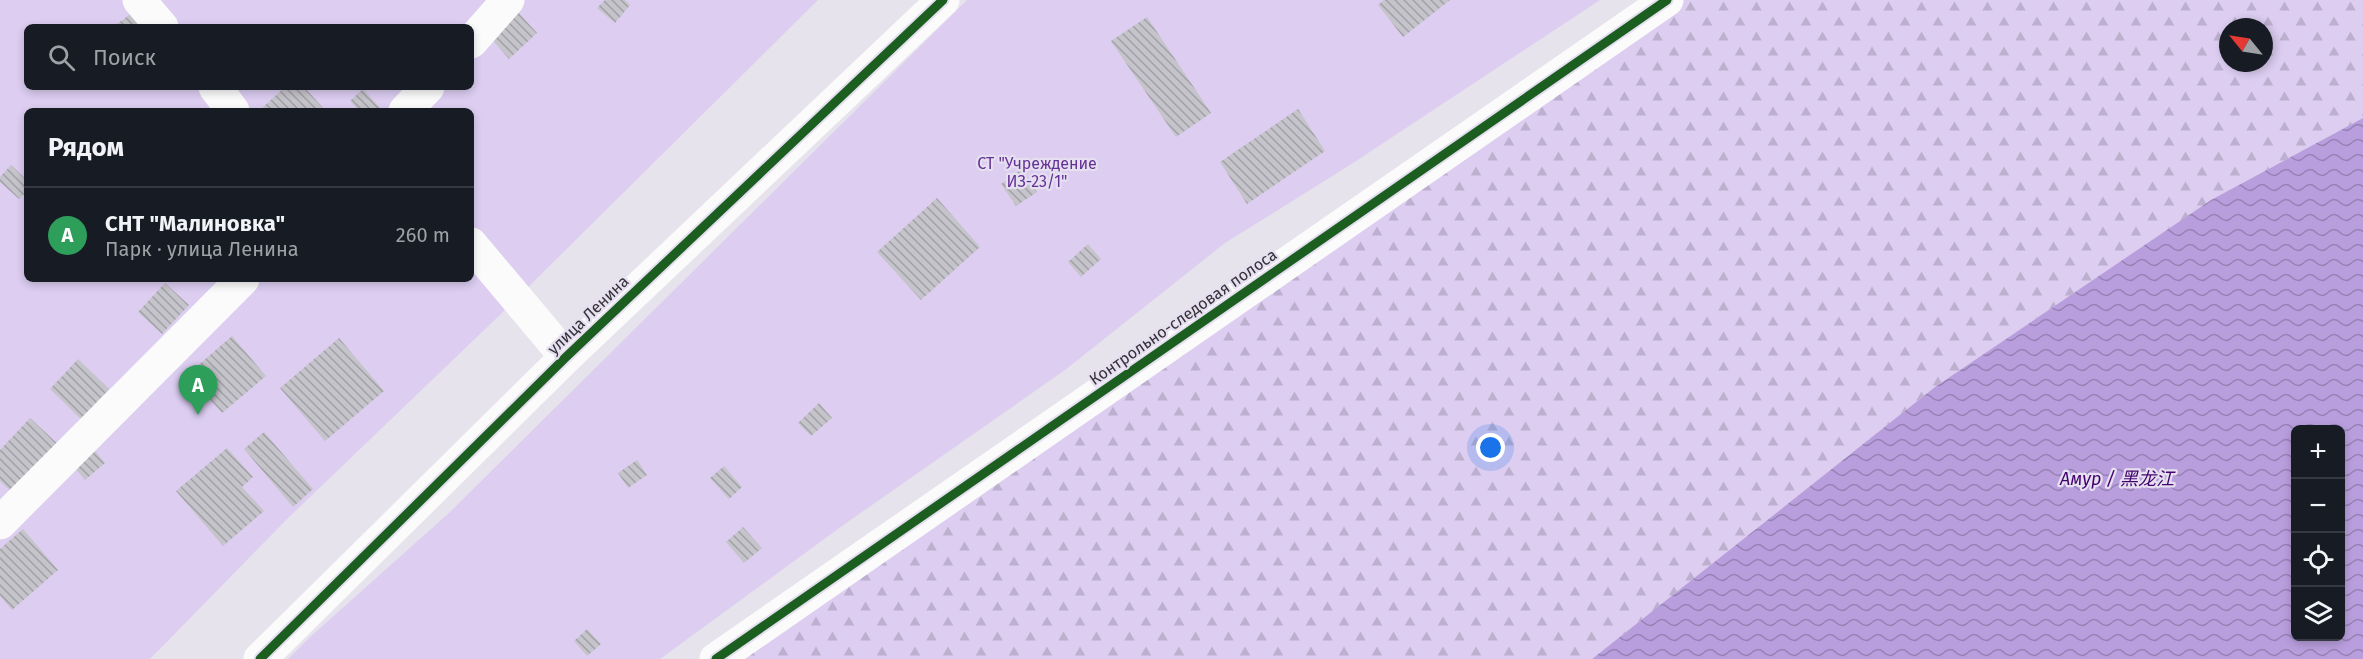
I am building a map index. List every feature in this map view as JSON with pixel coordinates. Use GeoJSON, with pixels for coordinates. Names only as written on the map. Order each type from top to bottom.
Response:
{"type":"FeatureCollection","features":[{"type":"Feature","properties":{"kind":"street"},"geometry":{"type":"LineString","coordinates":[[140,0],[160,24]]}},
{"type":"Feature","properties":{"kind":"street"},"geometry":{"type":"LineString","coordinates":[[474,39],[508,0]]}},
{"type":"Feature","properties":{"kind":"street","name":"улица Ленина"},"geometry":{"type":"LineString","coordinates":[[260,659],[566,357],[944,0]]}},
{"type":"Feature","properties":{"kind":"street","name":"Контрольно-следовая полоса"},"geometry":{"type":"LineString","coordinates":[[716,659],[1667,0]]}},
{"type":"Feature","properties":{"kind":"street"},"geometry":{"type":"LineString","coordinates":[[217,90],[232,108]]}},
{"type":"Feature","properties":{"kind":"street"},"geometry":{"type":"LineString","coordinates":[[408,108],[425,90]]}},
{"type":"Feature","properties":{"kind":"street"},"geometry":{"type":"LineString","coordinates":[[474,248],[566,357]]}},
{"type":"Feature","properties":{"kind":"street"},"geometry":{"type":"LineString","coordinates":[[0,523],[240,282]]}},
{"type":"Feature","properties":{"kind":"green space"},"geometry":{"type":"Polygon","coordinates":[[[0,0],[818,0],[505,310],[286,520],[150,659],[0,659],[0,0]]]}},
{"type":"Feature","properties":{"kind":"green space","name":"СТ \"Учреждение ИЗ-23/1\""},"geometry":{"type":"Polygon","coordinates":[[[967,0],[1600,0],[1353,163],[1225,243],[1065,370],[842,526],[660,659],[288,659],[449,513],[967,0]]]}},
{"type":"Feature","properties":{"kind":"green space"},"geometry":{"type":"Polygon","coordinates":[[[1669,0],[2363,0],[2363,118],[2211,200],[1935,387],[1592,659],[707,659],[1669,0]]]}},
{"type":"Feature","properties":{"kind":"water","name":"Амур / 黑龙江"},"geometry":{"type":"Polygon","coordinates":[[[2363,118],[2363,659],[1592,659],[1935,387],[2211,200],[2363,118]]]}},
{"type":"Feature","properties":{"kind":"building"},"geometry":{"type":"Polygon","coordinates":[[[605,0],[625,0],[630,5],[615,23],[597,8],[605,0]]]}},
{"type":"Feature","properties":{"kind":"building"},"geometry":{"type":"Polygon","coordinates":[[[1384,0],[1450,0],[1403,37],[1378,5],[1384,0]]]}},
{"type":"Feature","properties":{"kind":"building"},"geometry":{"type":"Polygon","coordinates":[[[517,11],[537,33],[509,59],[489,36],[517,11]]]}},
{"type":"Feature","properties":{"kind":"building"},"geometry":{"type":"Polygon","coordinates":[[[133,12],[141,24],[117,24],[133,12]]]}},
{"type":"Feature","properties":{"kind":"building"},"geometry":{"type":"Polygon","coordinates":[[[1147,17],[1211,113],[1176,137],[1111,41],[1147,17]]]}},
{"type":"Feature","properties":{"kind":"building"},"geometry":{"type":"Polygon","coordinates":[[[282,90],[307,90],[323,108],[262,108],[282,90]]]}},
{"type":"Feature","properties":{"kind":"building"},"geometry":{"type":"Polygon","coordinates":[[[364,90],[380,108],[356,108],[350,101],[364,90]]]}},
{"type":"Feature","properties":{"kind":"building"},"geometry":{"type":"Polygon","coordinates":[[[1298,109],[1325,151],[1247,204],[1220,162],[1298,109]]]}},
{"type":"Feature","properties":{"kind":"building"},"geometry":{"type":"Polygon","coordinates":[[[11,165],[24,177],[24,194],[19,199],[0,182],[0,177],[11,165]]]}},
{"type":"Feature","properties":{"kind":"building"},"geometry":{"type":"Polygon","coordinates":[[[1022,169],[1037,192],[1016,206],[1001,184],[1022,169]]]}},
{"type":"Feature","properties":{"kind":"building"},"geometry":{"type":"Polygon","coordinates":[[[937,198],[980,247],[921,300],[877,252],[937,198]]]}},
{"type":"Feature","properties":{"kind":"building"},"geometry":{"type":"Polygon","coordinates":[[[1088,244],[1101,259],[1081,277],[1068,262],[1088,244]]]}},
{"type":"Feature","properties":{"kind":"building"},"geometry":{"type":"Polygon","coordinates":[[[165,283],[189,305],[162,334],[138,312],[165,283]]]}},
{"type":"Feature","properties":{"kind":"building"},"geometry":{"type":"Polygon","coordinates":[[[232,336],[266,376],[222,413],[188,374],[232,336]]]}},
{"type":"Feature","properties":{"kind":"building"},"geometry":{"type":"Polygon","coordinates":[[[339,338],[384,391],[325,441],[280,388],[339,338]]]}},
{"type":"Feature","properties":{"kind":"building"},"geometry":{"type":"Polygon","coordinates":[[[78,359],[109,389],[81,419],[50,389],[78,359]]]}},
{"type":"Feature","properties":{"kind":"building"},"geometry":{"type":"Polygon","coordinates":[[[819,403],[832,418],[811,436],[798,423],[819,403]]]}},
{"type":"Feature","properties":{"kind":"building"},"geometry":{"type":"Polygon","coordinates":[[[30,418],[61,447],[16,496],[0,481],[0,450],[30,418]]]}},
{"type":"Feature","properties":{"kind":"building"},"geometry":{"type":"Polygon","coordinates":[[[264,432],[313,489],[293,507],[244,449],[264,432]]]}},
{"type":"Feature","properties":{"kind":"building"},"geometry":{"type":"Polygon","coordinates":[[[227,448],[253,477],[242,487],[264,511],[223,546],[176,491],[227,448]]]}},
{"type":"Feature","properties":{"kind":"building"},"geometry":{"type":"Polygon","coordinates":[[[95,451],[105,463],[85,480],[75,468],[95,451]]]}},
{"type":"Feature","properties":{"kind":"building"},"geometry":{"type":"Polygon","coordinates":[[[637,460],[647,475],[628,488],[618,473],[637,460]]]}},
{"type":"Feature","properties":{"kind":"building"},"geometry":{"type":"Polygon","coordinates":[[[724,466],[742,487],[729,499],[710,478],[724,466]]]}},
{"type":"Feature","properties":{"kind":"building"},"geometry":{"type":"Polygon","coordinates":[[[743,527],[762,548],[744,563],[726,542],[743,527]]]}},
{"type":"Feature","properties":{"kind":"building"},"geometry":{"type":"Polygon","coordinates":[[[23,529],[58,570],[12,610],[0,596],[0,549],[23,529]]]}},
{"type":"Feature","properties":{"kind":"building"},"geometry":{"type":"Polygon","coordinates":[[[587,629],[601,644],[587,656],[574,641],[587,629]]]}},
{"type":"Feature","properties":{"kind":"cycle path"},"geometry":{"type":"LineString","coordinates":[[260,659],[566,357],[943,0]]}},
{"type":"Feature","properties":{"kind":"cycle path"},"geometry":{"type":"LineString","coordinates":[[716,659],[1667,0]]}},
{"type":"Feature","properties":{"kind":"place","name":"СНТ \"Малиновка\""},"geometry":{"type":"Point","coordinates":[198,415]}}]}
